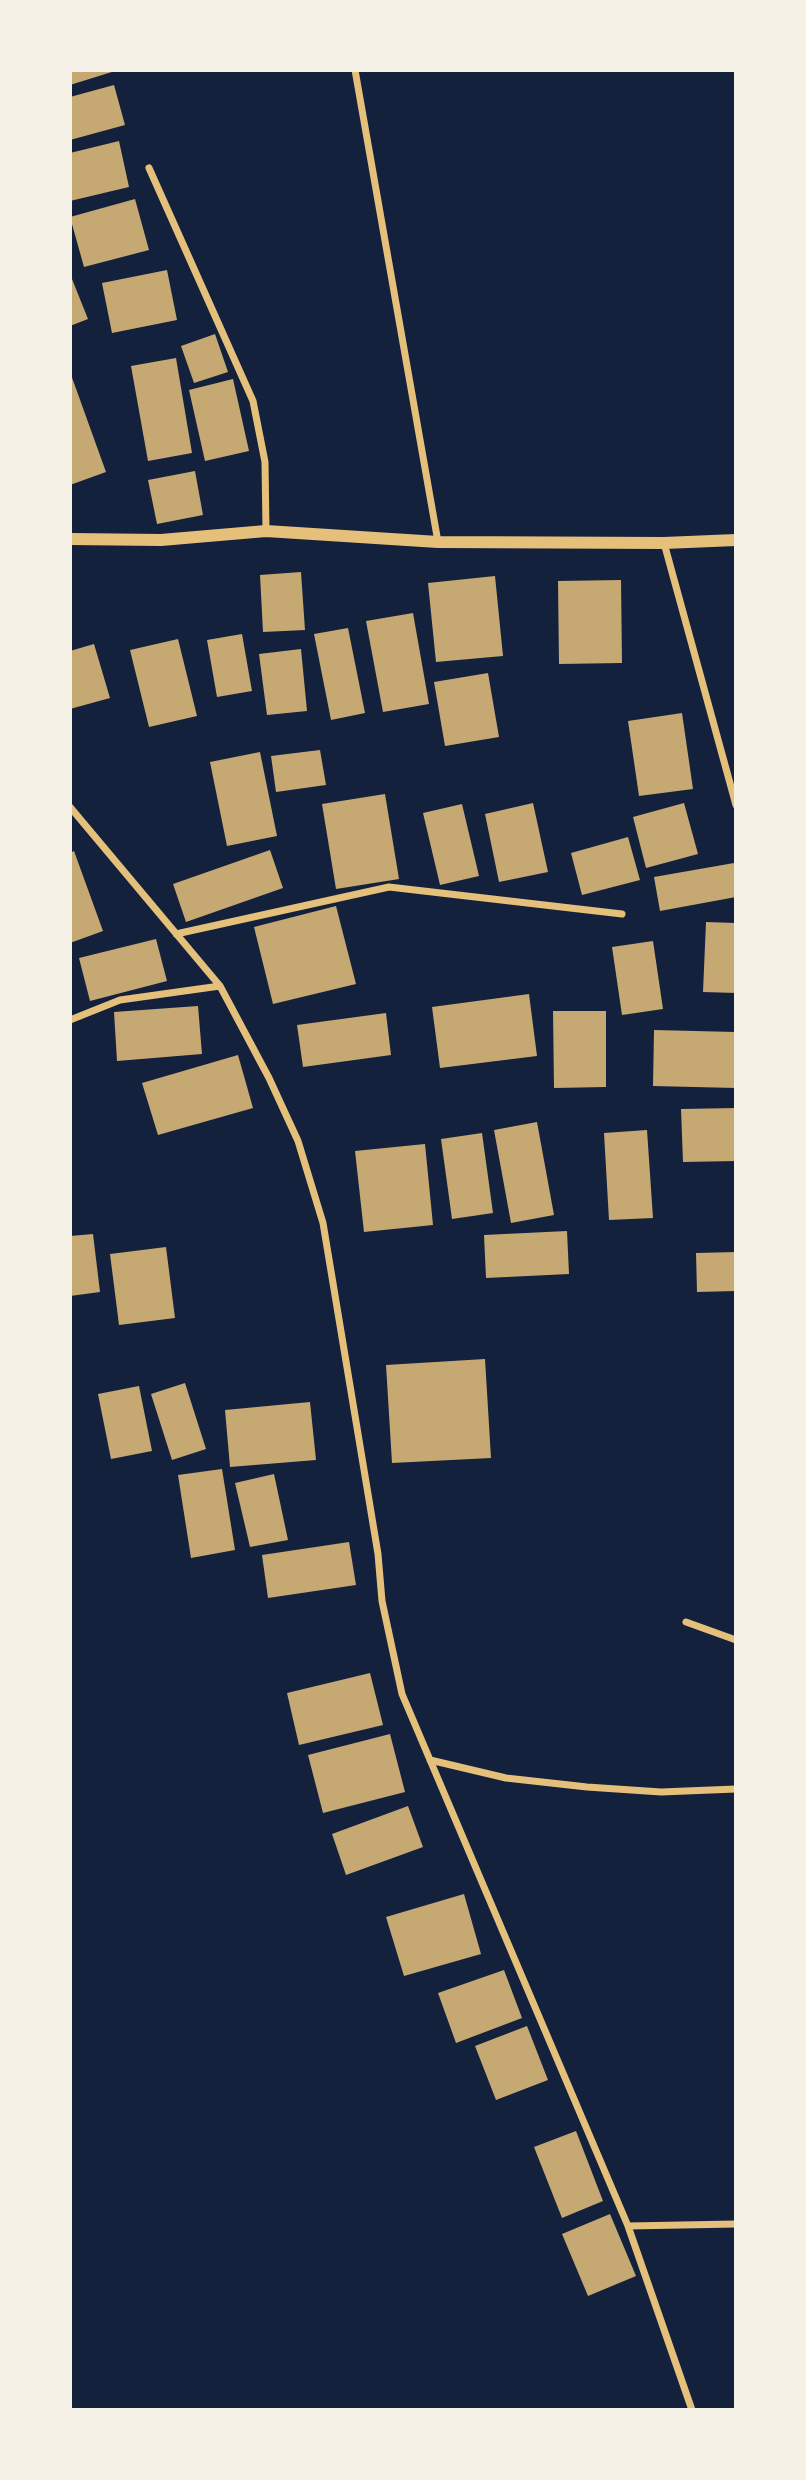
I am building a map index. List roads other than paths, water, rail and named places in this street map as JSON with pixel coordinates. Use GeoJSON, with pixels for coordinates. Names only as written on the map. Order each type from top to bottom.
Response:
{"type":"FeatureCollection","features":[{"type":"Feature","properties":{"kind":"street"},"geometry":{"type":"LineString","coordinates":[[355,70],[438,542]]}},
{"type":"Feature","properties":{"kind":"street"},"geometry":{"type":"LineString","coordinates":[[149,168],[253,401],[265,462],[267,531]]}},
{"type":"Feature","properties":{"kind":"street"},"geometry":{"type":"LineString","coordinates":[[70,539],[161,540],[267,531],[438,542],[664,543],[736,540]]}},
{"type":"Feature","properties":{"kind":"street"},"geometry":{"type":"LineString","coordinates":[[664,543],[736,805]]}},
{"type":"Feature","properties":{"kind":"street"},"geometry":{"type":"LineString","coordinates":[[70,807],[220,986],[269,1078],[298,1141],[323,1223],[390,1644],[402,1694],[628,2226],[692,2410]]}},
{"type":"Feature","properties":{"kind":"street"},"geometry":{"type":"LineString","coordinates":[[176,933],[389,887],[622,914]]}},
{"type":"Feature","properties":{"kind":"street"},"geometry":{"type":"LineString","coordinates":[[70,1020],[120,1000],[220,986]]}},
{"type":"Feature","properties":{"kind":"street"},"geometry":{"type":"LineString","coordinates":[[686,1622],[736,1640]]}},
{"type":"Feature","properties":{"kind":"street"},"geometry":{"type":"LineString","coordinates":[[430,1760],[506,1778],[587,1787],[661,1792],[736,1789]]}},
{"type":"Feature","properties":{"kind":"street"},"geometry":{"type":"LineString","coordinates":[[628,2226],[736,2224]]}}]}
